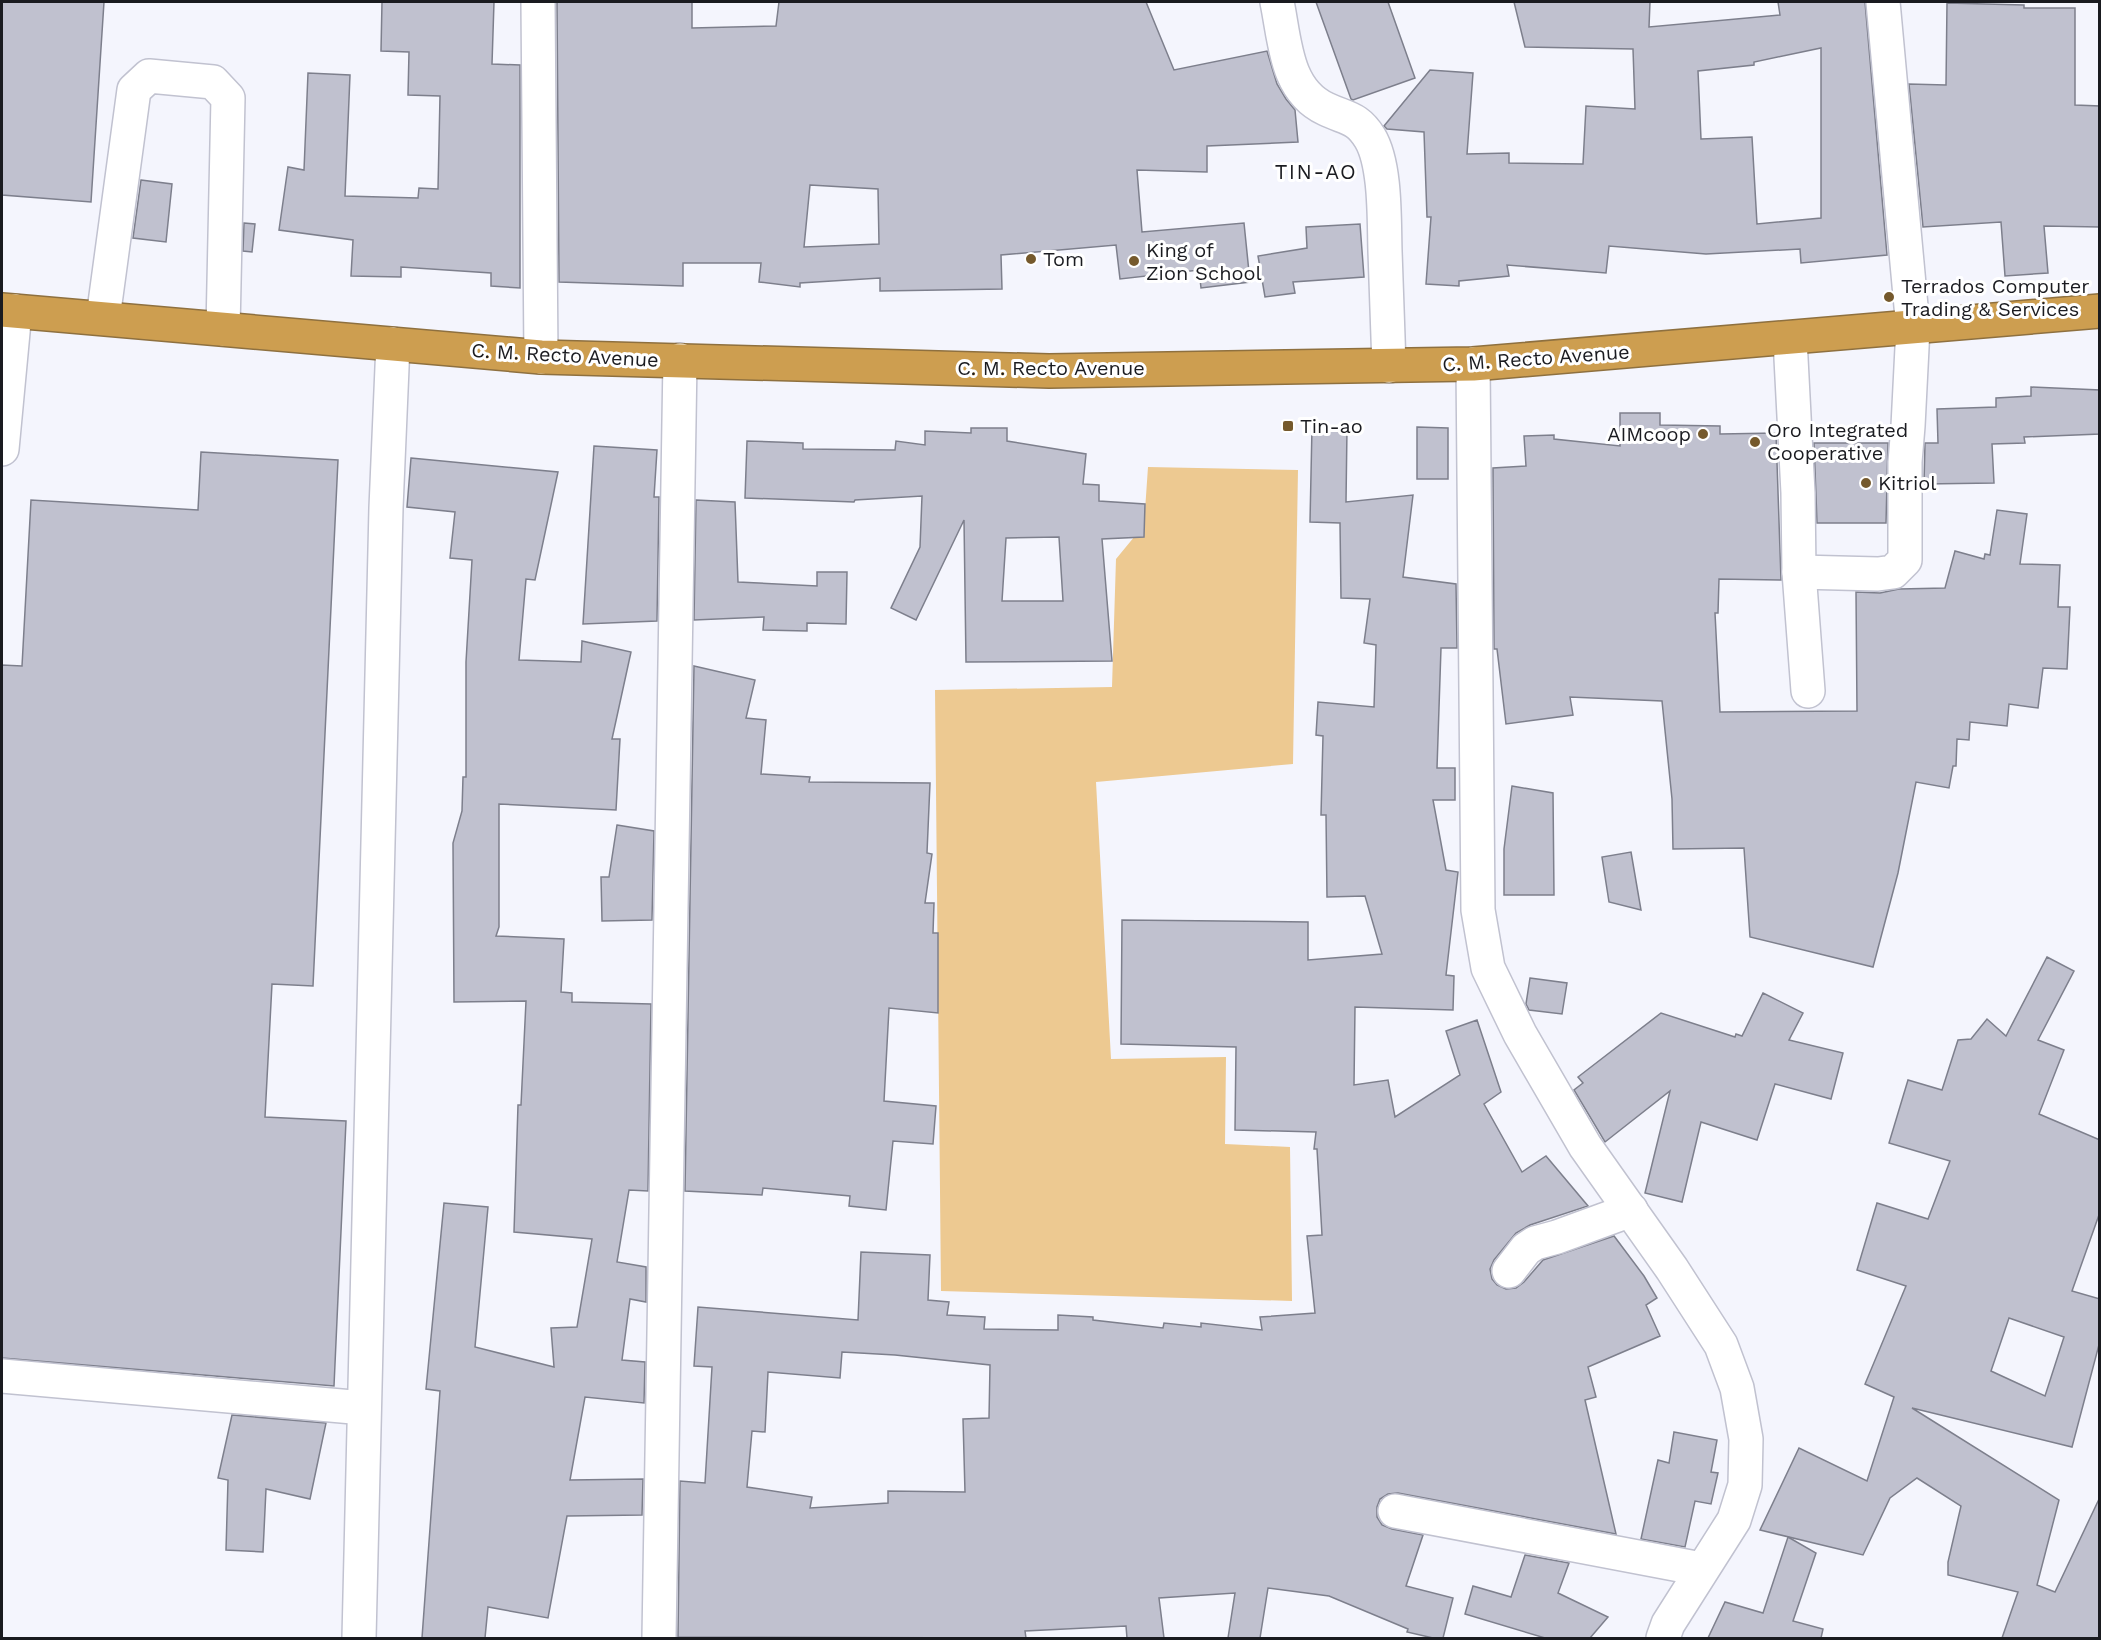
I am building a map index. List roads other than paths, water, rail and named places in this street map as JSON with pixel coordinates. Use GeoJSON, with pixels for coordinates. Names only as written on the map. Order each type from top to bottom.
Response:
{"type":"FeatureCollection","features":[{"type":"Feature","properties":{"kind":"highway","name":"C. M. Recto Avenue"},"geometry":{"type":"LineString","coordinates":[[8,310],[541,357],[1049,371],[1473,364],[2100,311]]}},
{"type":"Feature","properties":{"kind":"street"},"geometry":{"type":"LineString","coordinates":[[538,2],[541,357]]}},
{"type":"Feature","properties":{"kind":"street"},"geometry":{"type":"LineString","coordinates":[[1277,2],[1291,70],[1296,83],[1308,98],[1323,109],[1359,123],[1372,141],[1383,180],[1389,366]]}},
{"type":"Feature","properties":{"kind":"street"},"geometry":{"type":"LineString","coordinates":[[1799,572],[1878,574],[1893,572],[1905,560],[1905,462],[1912,328],[1883,2]]}},
{"type":"Feature","properties":{"kind":"street"},"geometry":{"type":"LineString","coordinates":[[103,318],[134,90],[149,76],[213,82],[228,98],[223,329]]}},
{"type":"Feature","properties":{"kind":"street"},"geometry":{"type":"LineString","coordinates":[[2,449],[8,310]]}},
{"type":"Feature","properties":{"kind":"street"},"geometry":{"type":"LineString","coordinates":[[1790,339],[1798,493],[1799,572],[1808,691]]}},
{"type":"Feature","properties":{"kind":"street"},"geometry":{"type":"LineString","coordinates":[[359,1638],[386,508],[393,344]]}},
{"type":"Feature","properties":{"kind":"street"},"geometry":{"type":"LineString","coordinates":[[659,1638],[680,360]]}},
{"type":"Feature","properties":{"kind":"street"},"geometry":{"type":"LineString","coordinates":[[1473,364],[1478,910],[1488,968],[1520,1034],[1585,1146],[1672,1269],[1721,1345],[1737,1388],[1746,1438],[1745,1485],[1734,1520],[1701,1569],[1668,1624],[1663,1638]]}},
{"type":"Feature","properties":{"kind":"street"},"geometry":{"type":"LineString","coordinates":[[1509,1271],[1526,1250],[1535,1243],[1630,1209]]}},
{"type":"Feature","properties":{"kind":"street"},"geometry":{"type":"LineString","coordinates":[[2,1376],[364,1408]]}},
{"type":"Feature","properties":{"kind":"street"},"geometry":{"type":"LineString","coordinates":[[1395,1511],[1701,1569]]}},
{"type":"Feature","properties":{"kind":"place","name":"Tom"},"geometry":{"type":"Point","coordinates":[1031,259]}},
{"type":"Feature","properties":{"kind":"place","name":"King of Zion School"},"geometry":{"type":"Point","coordinates":[1134,261]}},
{"type":"Feature","properties":{"kind":"place","name":"Terrados Computer Trading & Services"},"geometry":{"type":"Point","coordinates":[1889,297]}},
{"type":"Feature","properties":{"kind":"place","name":"Tin-ao"},"geometry":{"type":"Point","coordinates":[1288,426]}},
{"type":"Feature","properties":{"kind":"place","name":"AIMcoop"},"geometry":{"type":"Point","coordinates":[1703,434]}},
{"type":"Feature","properties":{"kind":"place","name":"Oro Integrated Cooperative"},"geometry":{"type":"Point","coordinates":[1755,442]}},
{"type":"Feature","properties":{"kind":"place","name":"Kitriol"},"geometry":{"type":"Point","coordinates":[1866,483]}},
{"type":"Feature","properties":{"kind":"district","name":"TIN-AO"},"geometry":{"type":"Point","coordinates":[1316,172]}}]}
